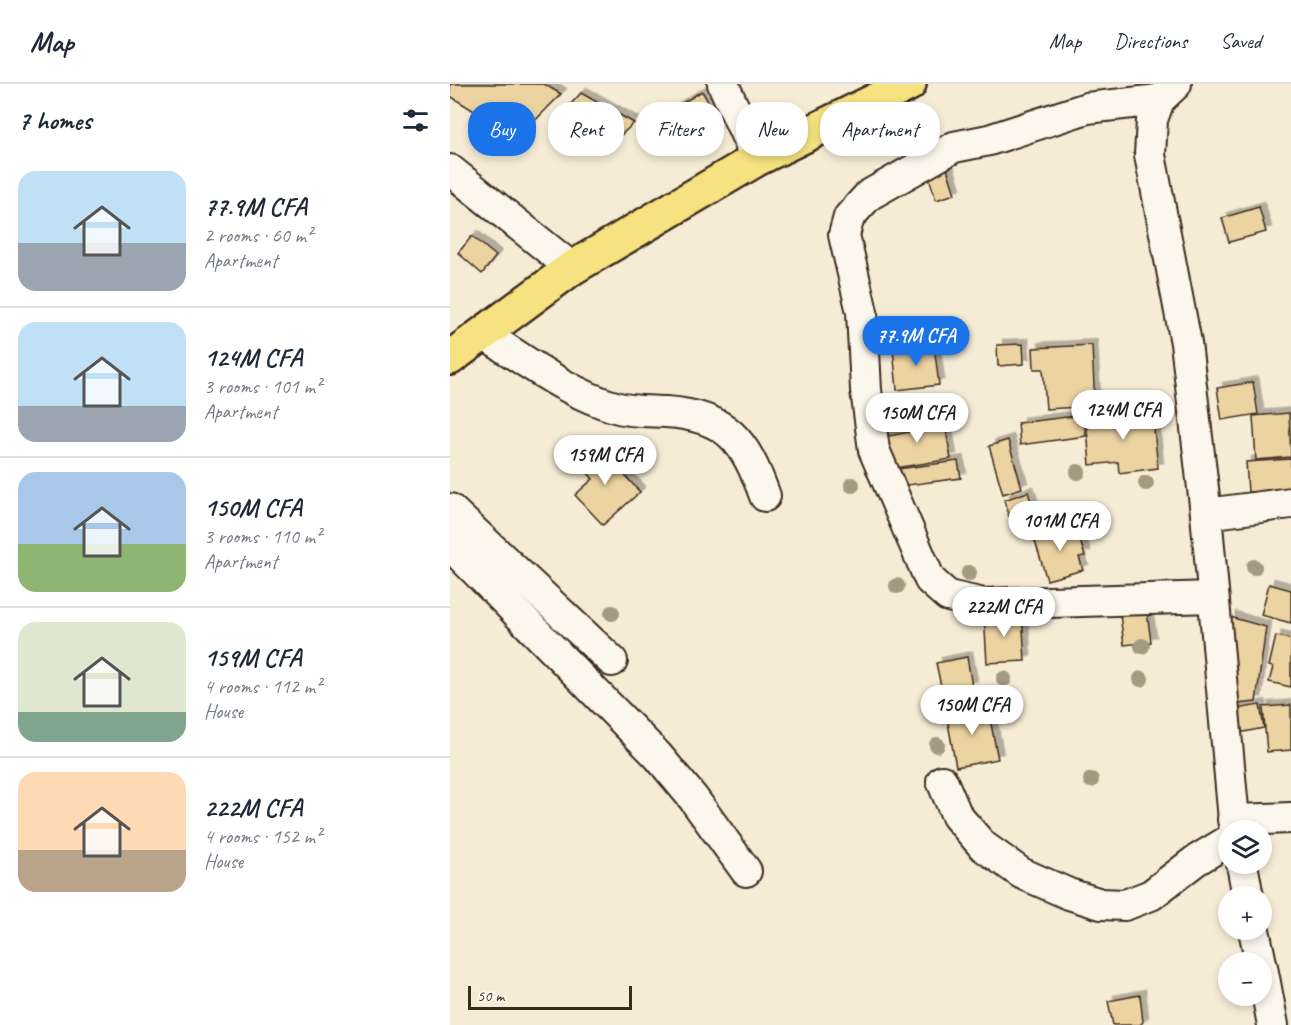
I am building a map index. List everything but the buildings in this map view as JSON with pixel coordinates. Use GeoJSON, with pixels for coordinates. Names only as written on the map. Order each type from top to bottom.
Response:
{"type":"FeatureCollection","features":[{"type":"Feature","properties":{"kind":"highway"},"geometry":{"type":"LineString","coordinates":[[450,358],[572,268],[757,159],[902,85]]}},
{"type":"Feature","properties":{"kind":"street"},"geometry":{"type":"LineString","coordinates":[[723,84],[724,93],[757,159]]}},
{"type":"Feature","properties":{"kind":"street"},"geometry":{"type":"LineString","coordinates":[[1168,92],[1152,120],[1150,155],[1186,343],[1214,597],[1231,820]]}},
{"type":"Feature","properties":{"kind":"street"},"geometry":{"type":"LineString","coordinates":[[1168,92],[1087,108],[989,140],[954,147],[869,195],[849,217],[844,235],[862,312],[868,409],[874,450],[930,580],[948,596],[984,604],[1214,597]]}},
{"type":"Feature","properties":{"kind":"street"},"geometry":{"type":"LineString","coordinates":[[450,170],[572,268]]}},
{"type":"Feature","properties":{"kind":"street"},"geometry":{"type":"LineString","coordinates":[[483,334],[588,396],[617,408],[691,413],[726,428],[752,461],[765,496]]}},
{"type":"Feature","properties":{"kind":"street"},"geometry":{"type":"LineString","coordinates":[[1206,514],[1291,503]]}},
{"type":"Feature","properties":{"kind":"street"},"geometry":{"type":"LineString","coordinates":[[450,509],[612,661]]}},
{"type":"Feature","properties":{"kind":"street"},"geometry":{"type":"LineString","coordinates":[[450,544],[658,756],[693,798],[746,871]]}},
{"type":"Feature","properties":{"kind":"street"},"geometry":{"type":"LineString","coordinates":[[942,781],[957,816],[983,846],[1022,873],[1069,894],[1101,904],[1125,905],[1151,895],[1218,842]]}},
{"type":"Feature","properties":{"kind":"street"},"geometry":{"type":"LineString","coordinates":[[1272,822],[1291,818]]}},
{"type":"Feature","properties":{"kind":"street"},"geometry":{"type":"LineString","coordinates":[[1269,1006],[1273,1025]]}}]}
